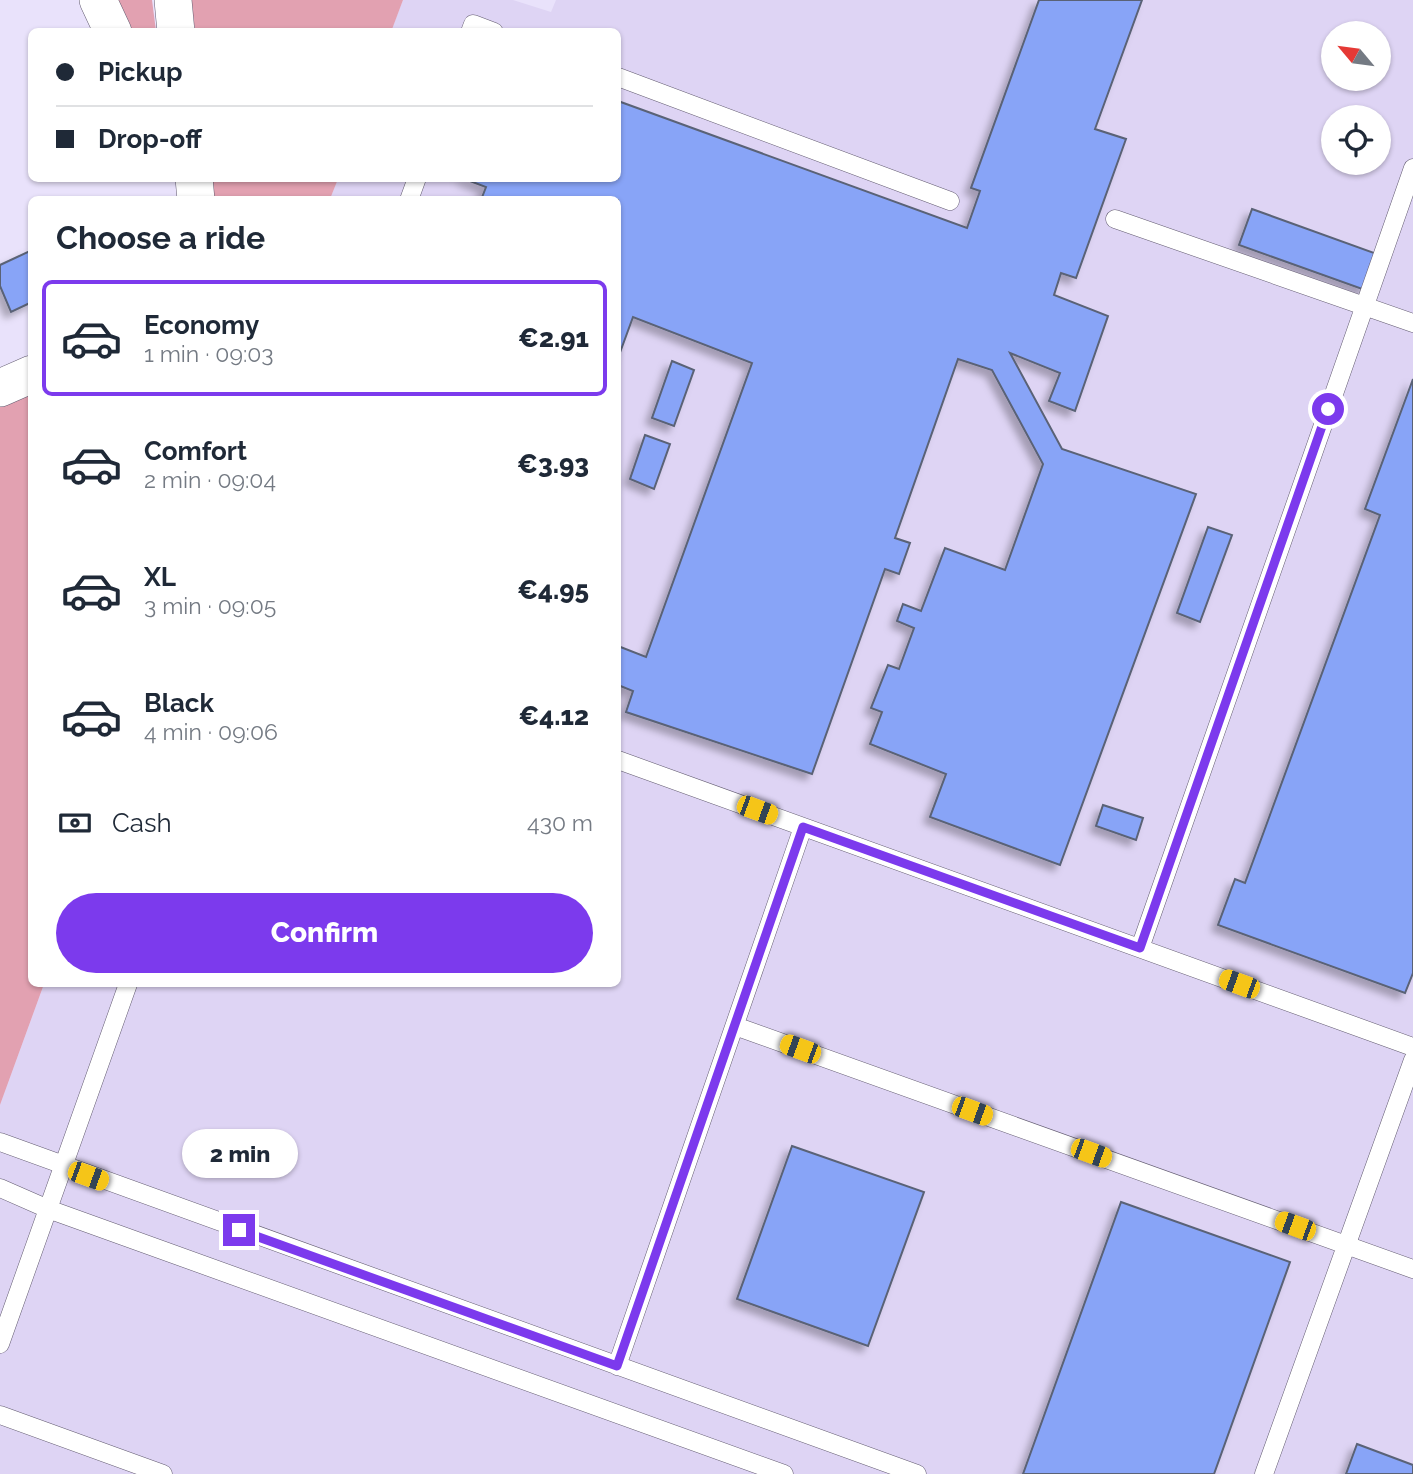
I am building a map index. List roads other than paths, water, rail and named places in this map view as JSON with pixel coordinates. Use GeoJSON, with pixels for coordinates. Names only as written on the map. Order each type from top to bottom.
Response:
{"type":"FeatureCollection","features":[{"type":"Feature","properties":{"kind":"street"},"geometry":{"type":"LineString","coordinates":[[98,0],[111,28]]}},
{"type":"Feature","properties":{"kind":"street"},"geometry":{"type":"LineString","coordinates":[[173,0],[176,28]]}},
{"type":"Feature","properties":{"kind":"street"},"geometry":{"type":"LineString","coordinates":[[0,388],[28,376]]}},
{"type":"Feature","properties":{"kind":"lane"},"geometry":{"type":"LineString","coordinates":[[621,78],[950,201]]}},
{"type":"Feature","properties":{"kind":"lane"},"geometry":{"type":"LineString","coordinates":[[1140,948],[1413,167]]}},
{"type":"Feature","properties":{"kind":"lane"},"geometry":{"type":"LineString","coordinates":[[1115,219],[1413,323]]}},
{"type":"Feature","properties":{"kind":"lane"},"geometry":{"type":"LineString","coordinates":[[621,761],[1413,1047]]}},
{"type":"Feature","properties":{"kind":"lane"},"geometry":{"type":"LineString","coordinates":[[617,1366],[803,827]]}},
{"type":"Feature","properties":{"kind":"lane"},"geometry":{"type":"LineString","coordinates":[[0,1344],[127,987]]}},
{"type":"Feature","properties":{"kind":"lane"},"geometry":{"type":"LineString","coordinates":[[735,1026],[1413,1269]]}},
{"type":"Feature","properties":{"kind":"lane"},"geometry":{"type":"LineString","coordinates":[[1264,1474],[1413,1060]]}},
{"type":"Feature","properties":{"kind":"lane"},"geometry":{"type":"LineString","coordinates":[[0,1142],[918,1474]]}},
{"type":"Feature","properties":{"kind":"lane"},"geometry":{"type":"LineString","coordinates":[[0,1188],[48,1209],[785,1474]]}},
{"type":"Feature","properties":{"kind":"lane"},"geometry":{"type":"LineString","coordinates":[[0,1415],[163,1474]]}}]}
